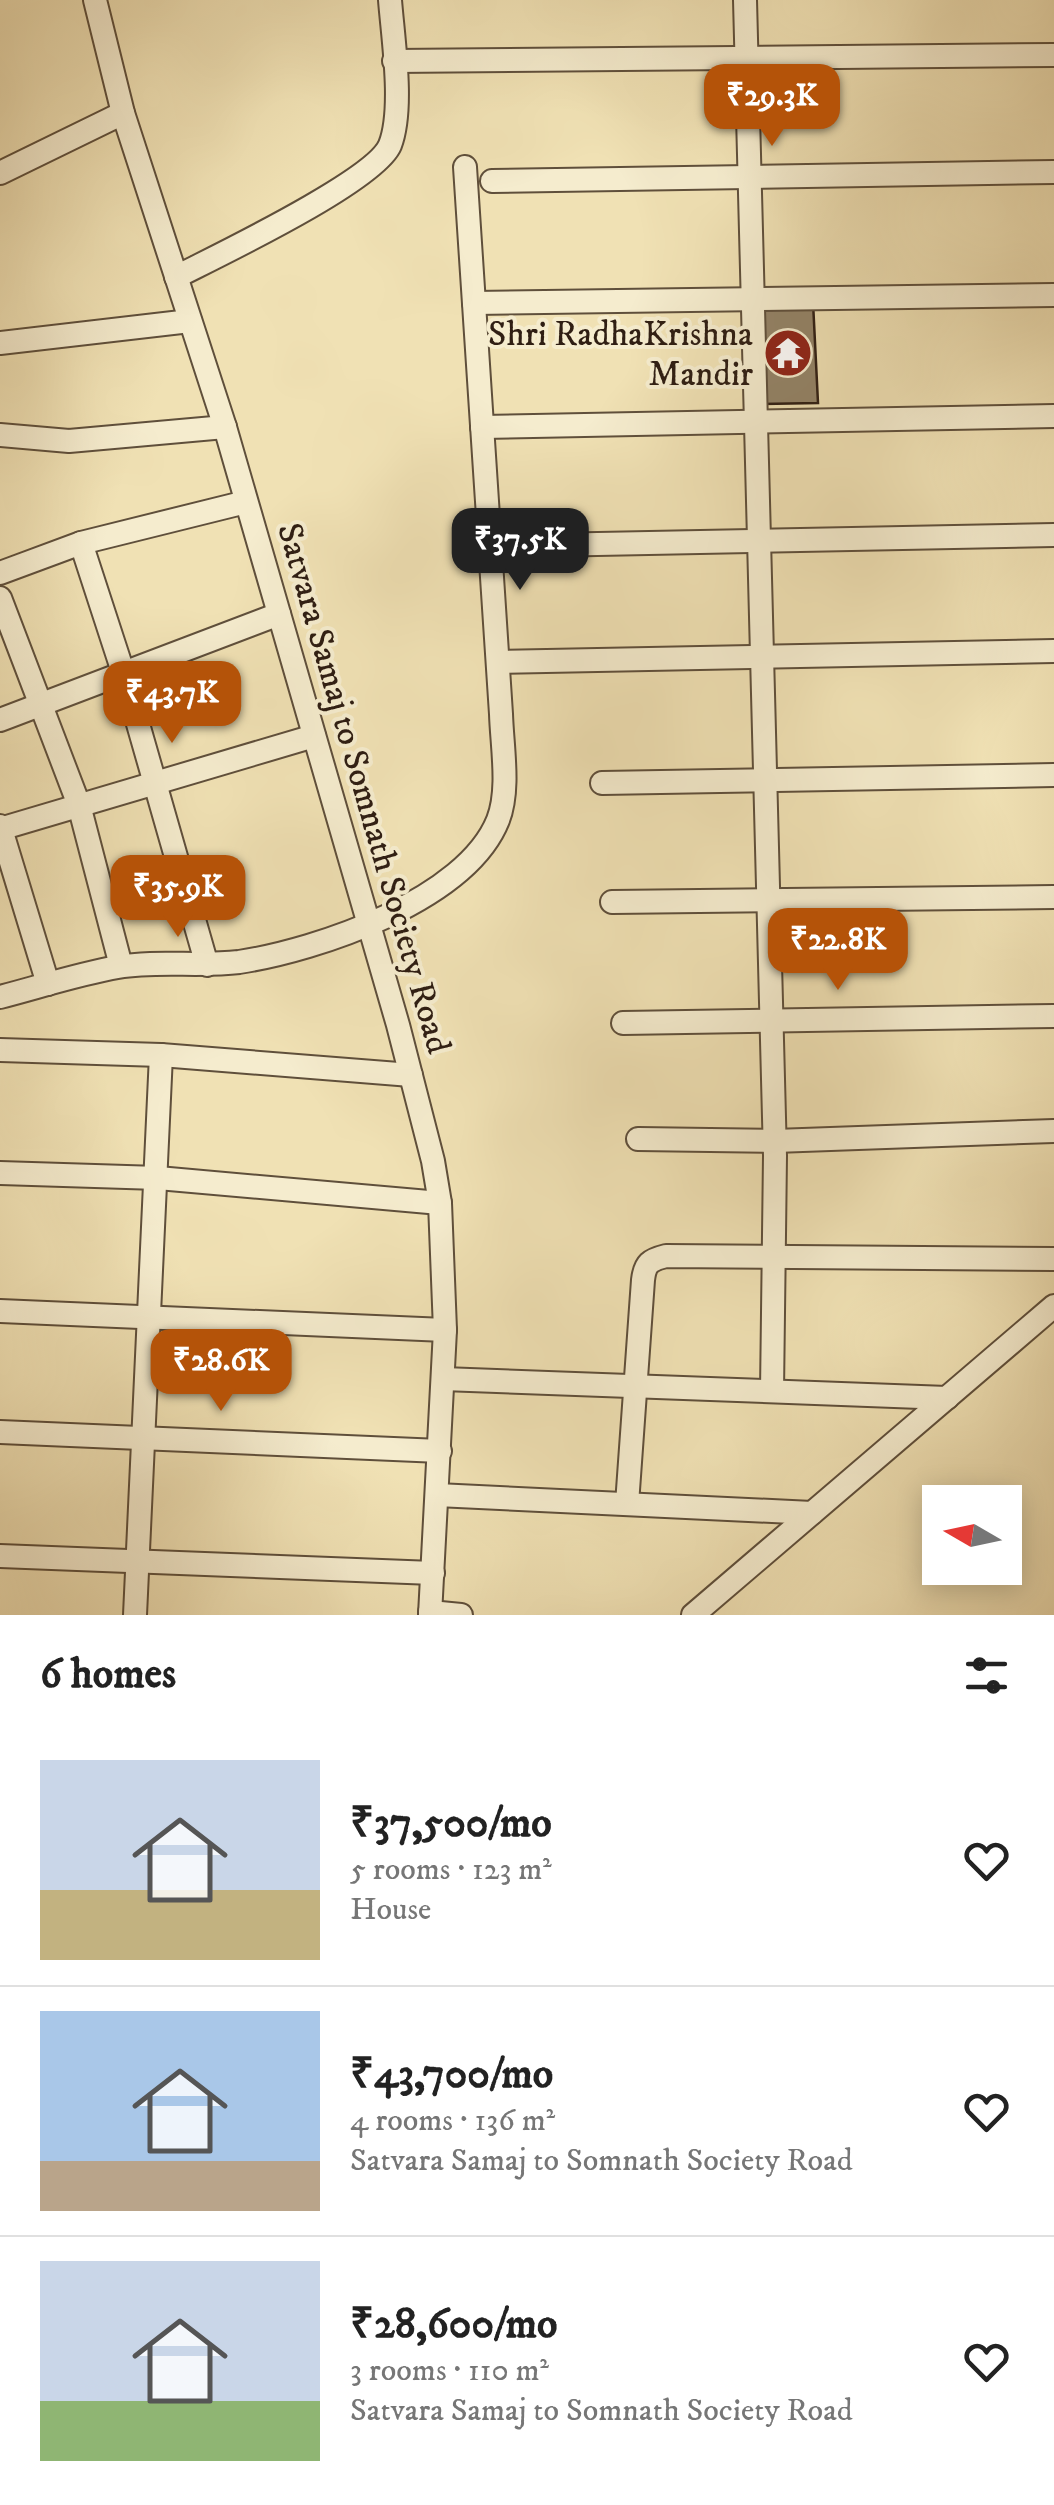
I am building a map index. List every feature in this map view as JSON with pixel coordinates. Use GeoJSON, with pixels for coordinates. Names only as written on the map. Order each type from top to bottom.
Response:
{"type":"FeatureCollection","features":[{"type":"Feature","properties":{"kind":"street","name":"Satvara Samaj to Somnath Society Road"},"geometry":{"type":"LineString","coordinates":[[95,0],[124,113],[225,427],[369,925],[411,1075],[440,1203],[444,1379],[430,1614]]}},
{"type":"Feature","properties":{"kind":"street"},"geometry":{"type":"LineString","coordinates":[[176,278],[343,186],[381,159],[390,144],[393,126],[390,0]]}},
{"type":"Feature","properties":{"kind":"street"},"geometry":{"type":"LineString","coordinates":[[745,0],[775,1141],[772,1391]]}},
{"type":"Feature","properties":{"kind":"street"},"geometry":{"type":"LineString","coordinates":[[394,61],[1054,55]]}},
{"type":"Feature","properties":{"kind":"street"},"geometry":{"type":"LineString","coordinates":[[0,172],[124,113]]}},
{"type":"Feature","properties":{"kind":"street"},"geometry":{"type":"LineString","coordinates":[[0,997],[121,966],[244,961],[369,925],[410,907],[444,884],[479,851],[498,819],[503,786],[498,662],[465,167]]}},
{"type":"Feature","properties":{"kind":"street"},"geometry":{"type":"LineString","coordinates":[[492,182],[1054,172]]}},
{"type":"Feature","properties":{"kind":"street"},"geometry":{"type":"LineString","coordinates":[[474,303],[1054,295]]}},
{"type":"Feature","properties":{"kind":"street"},"geometry":{"type":"LineString","coordinates":[[0,343],[190,321]]}},
{"type":"Feature","properties":{"kind":"street"},"geometry":{"type":"LineString","coordinates":[[482,427],[1054,416]]}},
{"type":"Feature","properties":{"kind":"street"},"geometry":{"type":"LineString","coordinates":[[0,435],[69,441],[225,427]]}},
{"type":"Feature","properties":{"kind":"street"},"geometry":{"type":"LineString","coordinates":[[0,572],[82,544],[246,502]]}},
{"type":"Feature","properties":{"kind":"street"},"geometry":{"type":"LineString","coordinates":[[490,546],[1054,535]]}},
{"type":"Feature","properties":{"kind":"street"},"geometry":{"type":"LineString","coordinates":[[82,544],[207,965]]}},
{"type":"Feature","properties":{"kind":"street"},"geometry":{"type":"LineString","coordinates":[[0,598],[78,805],[121,966]]}},
{"type":"Feature","properties":{"kind":"street"},"geometry":{"type":"LineString","coordinates":[[0,720],[278,614]]}},
{"type":"Feature","properties":{"kind":"street"},"geometry":{"type":"LineString","coordinates":[[498,662],[1054,651]]}},
{"type":"Feature","properties":{"kind":"street"},"geometry":{"type":"LineString","coordinates":[[48,984],[0,828],[314,736]]}},
{"type":"Feature","properties":{"kind":"street"},"geometry":{"type":"LineString","coordinates":[[602,783],[1054,775]]}},
{"type":"Feature","properties":{"kind":"street"},"geometry":{"type":"LineString","coordinates":[[612,902],[1054,897]]}},
{"type":"Feature","properties":{"kind":"street"},"geometry":{"type":"LineString","coordinates":[[624,1023],[1054,1016]]}},
{"type":"Feature","properties":{"kind":"street"},"geometry":{"type":"LineString","coordinates":[[0,1050],[161,1055],[411,1075]]}},
{"type":"Feature","properties":{"kind":"street"},"geometry":{"type":"LineString","coordinates":[[135,1615],[161,1055]]}},
{"type":"Feature","properties":{"kind":"street"},"geometry":{"type":"LineString","coordinates":[[638,1139],[775,1141],[1054,1131]]}},
{"type":"Feature","properties":{"kind":"street"},"geometry":{"type":"LineString","coordinates":[[0,1173],[158,1178],[440,1203]]}},
{"type":"Feature","properties":{"kind":"street"},"geometry":{"type":"LineString","coordinates":[[626,1504],[645,1266],[666,1256],[774,1260],[1054,1259]]}},
{"type":"Feature","properties":{"kind":"street"},"geometry":{"type":"LineString","coordinates":[[692,1615],[1054,1306]]}},
{"type":"Feature","properties":{"kind":"street"},"geometry":{"type":"LineString","coordinates":[[0,1312],[445,1330]]}},
{"type":"Feature","properties":{"kind":"street"},"geometry":{"type":"LineString","coordinates":[[444,1379],[947,1398]]}},
{"type":"Feature","properties":{"kind":"street"},"geometry":{"type":"LineString","coordinates":[[0,1432],[440,1451]]}},
{"type":"Feature","properties":{"kind":"street"},"geometry":{"type":"LineString","coordinates":[[437,1495],[812,1513]]}},
{"type":"Feature","properties":{"kind":"street"},"geometry":{"type":"LineString","coordinates":[[0,1556],[432,1573]]}},
{"type":"Feature","properties":{"kind":"street"},"geometry":{"type":"LineString","coordinates":[[430,1614],[461,1615]]}},
{"type":"Feature","properties":{"kind":"building","name":"Shri RadhaKrishna Mandir"},"geometry":{"type":"Polygon","coordinates":[[[813,302],[818,403],[762,404],[760,304],[813,302]]]}},
{"type":"Feature","properties":{"kind":"place","name":"Shri RadhaKrishna Mandir"},"geometry":{"type":"Point","coordinates":[788,353]}}]}
